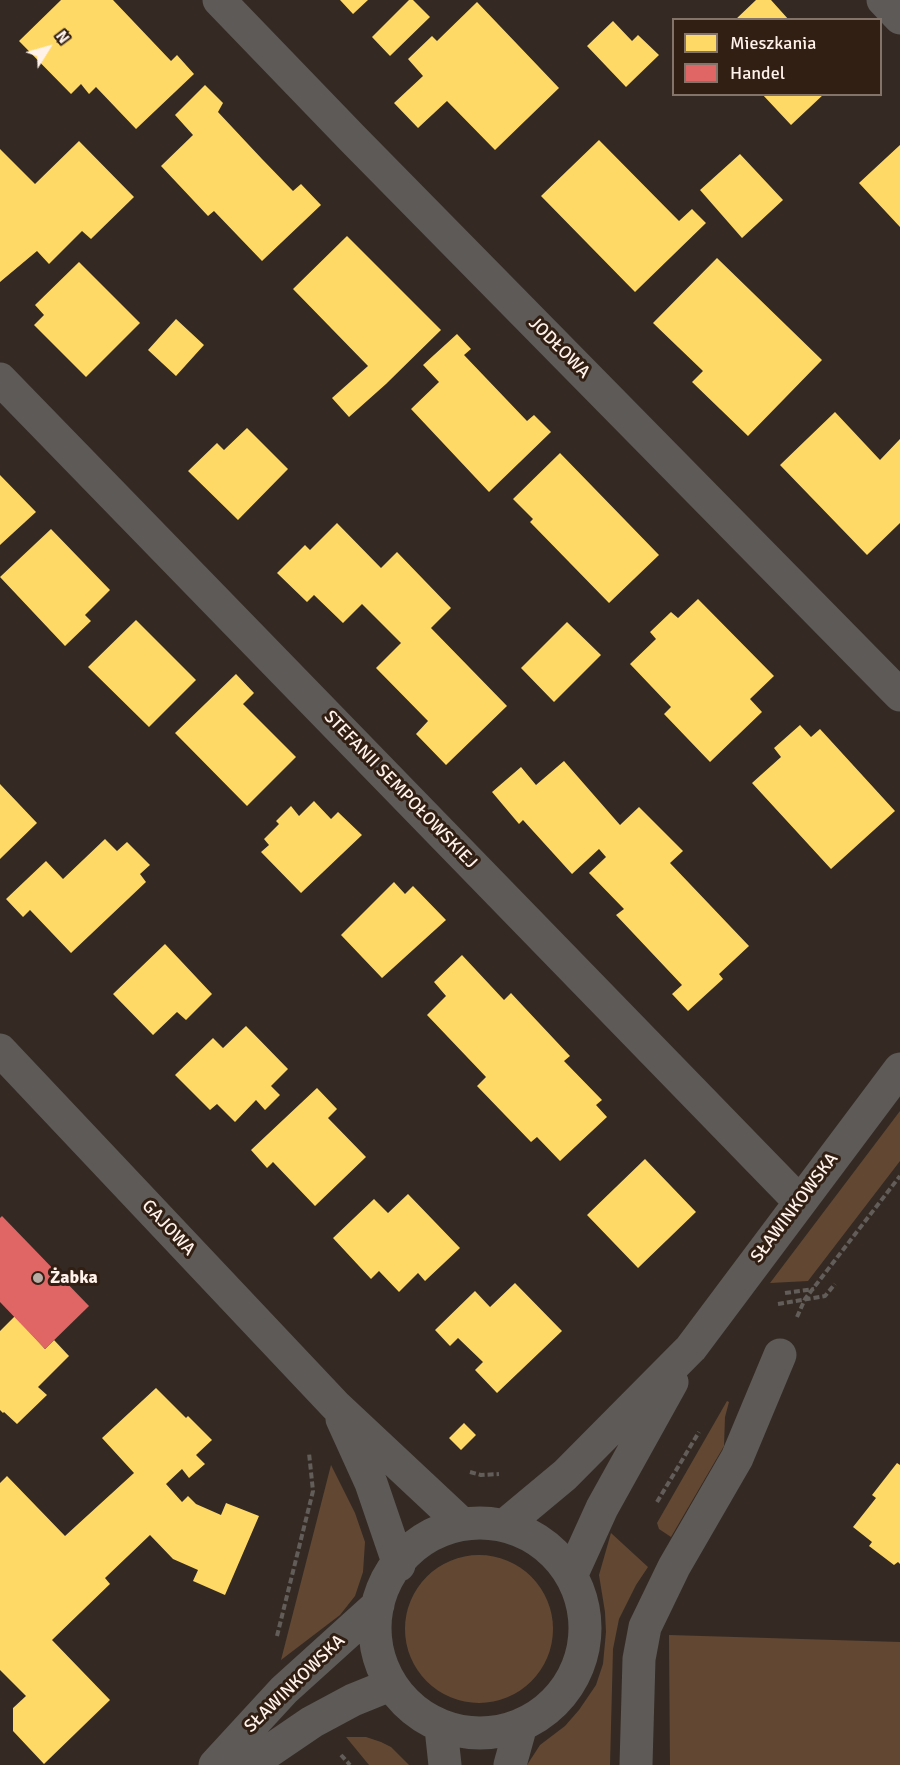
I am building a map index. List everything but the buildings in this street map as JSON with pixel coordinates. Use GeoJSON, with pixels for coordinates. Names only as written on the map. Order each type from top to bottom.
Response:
{"type":"FeatureCollection","features":[{"type":"Feature","properties":{"kind":"street","name":"JODŁOWA"},"geometry":{"type":"LineString","coordinates":[[219,0],[900,695]]}},
{"type":"Feature","properties":{"kind":"street"},"geometry":{"type":"LineString","coordinates":[[883,0],[900,18]]}},
{"type":"Feature","properties":{"kind":"street","name":"STEFANII SEMPOŁOWSKIEJ"},"geometry":{"type":"LineString","coordinates":[[0,379],[800,1202]]}},
{"type":"Feature","properties":{"kind":"street","name":"GAJOWA"},"geometry":{"type":"LineString","coordinates":[[0,1050],[336,1406],[461,1523]]}},
{"type":"Feature","properties":{"kind":"street","name":"SŁAWINKOWSKA"},"geometry":{"type":"LineString","coordinates":[[572,1574],[602,1508],[691,1348],[900,1069]]}},
{"type":"Feature","properties":{"kind":"street","name":"SŁAWINKOWSKA"},"geometry":{"type":"LineString","coordinates":[[505,1525],[565,1475],[691,1348]]}},
{"type":"Feature","properties":{"kind":"street"},"geometry":{"type":"LineString","coordinates":[[636,1765],[639,1659],[645,1627],[674,1567],[737,1458],[780,1355]]}},
{"type":"Feature","properties":{"kind":"street","name":"GAJOWA"},"geometry":{"type":"LineString","coordinates":[[336,1406],[370,1483],[399,1565]]}},
{"type":"Feature","properties":{"kind":"street"},"geometry":{"type":"LineString","coordinates":[[491,1522],[505,1525],[521,1531],[540,1543],[572,1574],[584,1611],[584,1633],[580,1656],[572,1677],[556,1699],[541,1713],[521,1725],[480,1733],[441,1728],[411,1713],[399,1700],[390,1685],[377,1644],[376,1624],[381,1593],[399,1565],[426,1539],[446,1528],[461,1523],[491,1522]]}},
{"type":"Feature","properties":{"kind":"street","name":"SŁAWINKOWSKA"},"geometry":{"type":"LineString","coordinates":[[214,1765],[284,1690],[378,1605]]}},
{"type":"Feature","properties":{"kind":"street","name":"SŁAWINKOWSKA"},"geometry":{"type":"LineString","coordinates":[[249,1765],[312,1722],[353,1700],[390,1685]]}},
{"type":"Feature","properties":{"kind":"street"},"geometry":{"type":"LineString","coordinates":[[510,1765],[521,1725]]}},
{"type":"Feature","properties":{"kind":"street"},"geometry":{"type":"LineString","coordinates":[[441,1728],[445,1765]]}},
{"type":"Feature","properties":{"kind":"path"},"geometry":{"type":"LineString","coordinates":[[780,1355],[805,1299],[900,1176]]}},
{"type":"Feature","properties":{"kind":"path"},"geometry":{"type":"LineString","coordinates":[[277,1637],[313,1491],[308,1444]]}},
{"type":"Feature","properties":{"kind":"shaded area"},"geometry":{"type":"Polygon","coordinates":[[[900,1111],[900,1161],[808,1281],[770,1283],[900,1111]]]}},
{"type":"Feature","properties":{"kind":"shaded area"},"geometry":{"type":"Polygon","coordinates":[[[727,1401],[729,1402],[725,1417],[724,1446],[671,1537],[659,1529],[657,1523],[727,1401]]]}},
{"type":"Feature","properties":{"kind":"shaded area"},"geometry":{"type":"Polygon","coordinates":[[[331,1465],[355,1513],[365,1542],[363,1572],[355,1596],[340,1615],[281,1660],[331,1465]]]}},
{"type":"Feature","properties":{"kind":"shaded area"},"geometry":{"type":"Polygon","coordinates":[[[611,1533],[648,1567],[619,1619],[613,1649],[610,1765],[527,1765],[540,1745],[565,1726],[579,1710],[596,1685],[603,1664],[606,1632],[599,1575],[611,1533]]]}},
{"type":"Feature","properties":{"kind":"shaded area"},"geometry":{"type":"Polygon","coordinates":[[[479,1555],[507,1560],[532,1576],[548,1601],[553,1629],[548,1657],[532,1682],[507,1698],[479,1703],[451,1698],[426,1682],[410,1657],[405,1629],[410,1601],[426,1576],[451,1560],[479,1555]]]}},
{"type":"Feature","properties":{"kind":"shaded area"},"geometry":{"type":"Polygon","coordinates":[[[669,1635],[900,1642],[900,1765],[670,1765],[669,1635]]]}},
{"type":"Feature","properties":{"kind":"shaded area"},"geometry":{"type":"Polygon","coordinates":[[[346,1737],[366,1737],[381,1742],[391,1747],[409,1765],[369,1765],[346,1737]]]}},
{"type":"Feature","properties":{"kind":"place","name":"Żabka"},"geometry":{"type":"Point","coordinates":[38,1278]}}]}
